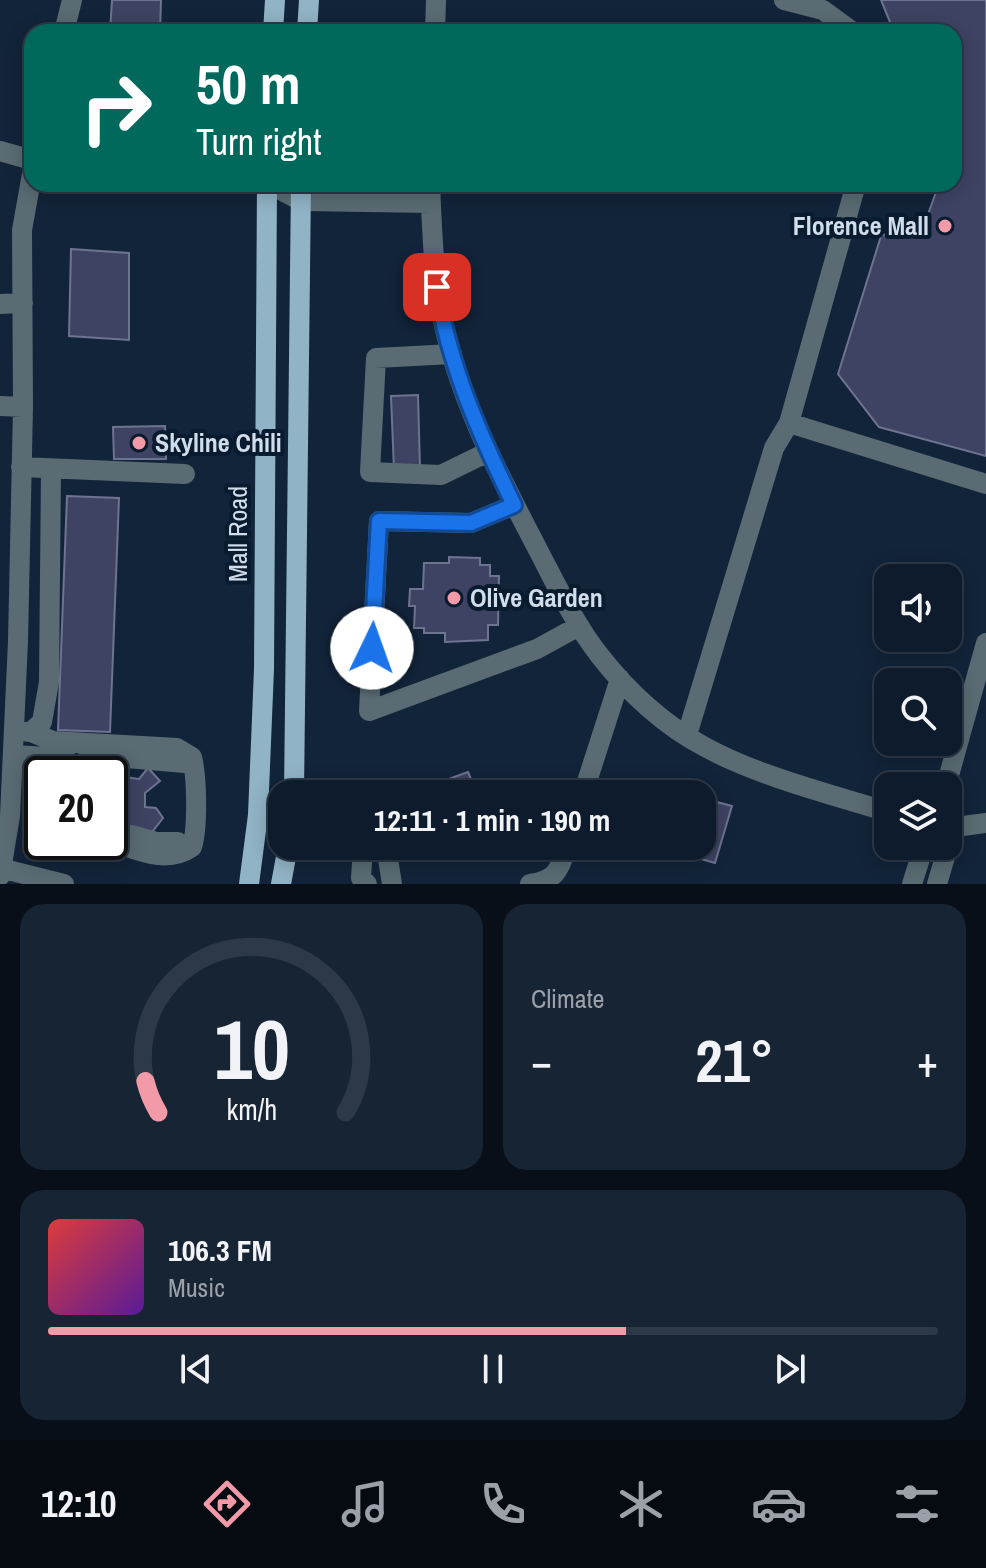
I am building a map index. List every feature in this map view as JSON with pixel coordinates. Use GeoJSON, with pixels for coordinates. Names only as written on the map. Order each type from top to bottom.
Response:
{"type":"FeatureCollection","features":[{"type":"Feature","properties":{"kind":"main road"},"geometry":{"type":"LineString","coordinates":[[274,24],[275,0]]}},
{"type":"Feature","properties":{"kind":"main road"},"geometry":{"type":"LineString","coordinates":[[308,24],[309,0]]}},
{"type":"Feature","properties":{"kind":"main road","name":"Mall Road"},"geometry":{"type":"LineString","coordinates":[[249,884],[257,831],[264,669],[268,192]]}},
{"type":"Feature","properties":{"kind":"main road"},"geometry":{"type":"LineString","coordinates":[[294,780],[301,192]]}},
{"type":"Feature","properties":{"kind":"main road"},"geometry":{"type":"LineString","coordinates":[[281,884],[285,860]]}},
{"type":"Feature","properties":{"kind":"street"},"geometry":{"type":"LineString","coordinates":[[66,24],[72,0]]}},
{"type":"Feature","properties":{"kind":"street"},"geometry":{"type":"LineString","coordinates":[[435,24],[436,0]]}},
{"type":"Feature","properties":{"kind":"street"},"geometry":{"type":"LineString","coordinates":[[784,0],[823,10],[842,24]]}},
{"type":"Feature","properties":{"kind":"street"},"geometry":{"type":"LineString","coordinates":[[0,151],[24,158]]}},
{"type":"Feature","properties":{"kind":"street"},"geometry":{"type":"LineString","coordinates":[[28,192],[23,220],[21,467],[9,609],[22,731],[13,755],[10,816],[1,871],[64,884]]}},
{"type":"Feature","properties":{"kind":"street"},"geometry":{"type":"LineString","coordinates":[[301,192],[431,193],[441,312],[473,418],[514,505],[579,626],[620,679],[643,703],[703,746],[740,764],[874,807]]}},
{"type":"Feature","properties":{"kind":"street"},"geometry":{"type":"LineString","coordinates":[[687,735],[774,448],[789,423],[854,192]]}},
{"type":"Feature","properties":{"kind":"street"},"geometry":{"type":"LineString","coordinates":[[0,304],[23,303]]}},
{"type":"Feature","properties":{"kind":"street"},"geometry":{"type":"LineString","coordinates":[[452,354],[376,358],[370,472],[441,475],[488,452]]}},
{"type":"Feature","properties":{"kind":"street"},"geometry":{"type":"LineString","coordinates":[[0,406],[23,407]]}},
{"type":"Feature","properties":{"kind":"street"},"geometry":{"type":"LineString","coordinates":[[789,423],[986,484]]}},
{"type":"Feature","properties":{"kind":"street"},"geometry":{"type":"LineString","coordinates":[[21,467],[185,474]]}},
{"type":"Feature","properties":{"kind":"street"},"geometry":{"type":"LineString","coordinates":[[22,731],[42,722],[49,682],[51,469]]}},
{"type":"Feature","properties":{"kind":"street"},"geometry":{"type":"LineString","coordinates":[[514,505],[471,523],[379,521],[369,711],[537,649],[579,626]]}},
{"type":"Feature","properties":{"kind":"street"},"geometry":{"type":"LineString","coordinates":[[950,772],[986,643]]}},
{"type":"Feature","properties":{"kind":"street"},"geometry":{"type":"LineString","coordinates":[[588,780],[620,679]]}},
{"type":"Feature","properties":{"kind":"street"},"geometry":{"type":"LineString","coordinates":[[22,731],[53,741],[141,748],[181,756]]}},
{"type":"Feature","properties":{"kind":"street"},"geometry":{"type":"LineString","coordinates":[[13,755],[31,756]]}},
{"type":"Feature","properties":{"kind":"street"},"geometry":{"type":"LineString","coordinates":[[91,756],[192,757],[196,833],[192,847],[180,856],[157,856],[128,847]]}},
{"type":"Feature","properties":{"kind":"street"},"geometry":{"type":"LineString","coordinates":[[962,826],[986,823]]}},
{"type":"Feature","properties":{"kind":"street"},"geometry":{"type":"LineString","coordinates":[[128,834],[156,842],[178,842],[157,856]]}},
{"type":"Feature","properties":{"kind":"street"},"geometry":{"type":"LineString","coordinates":[[362,860],[361,878],[367,884]]}},
{"type":"Feature","properties":{"kind":"street"},"geometry":{"type":"LineString","coordinates":[[388,860],[392,884]]}},
{"type":"Feature","properties":{"kind":"street"},"geometry":{"type":"LineString","coordinates":[[530,884],[544,882],[558,871],[562,860]]}},
{"type":"Feature","properties":{"kind":"street"},"geometry":{"type":"LineString","coordinates":[[912,884],[920,860]]}},
{"type":"Feature","properties":{"kind":"street"},"geometry":{"type":"LineString","coordinates":[[937,884],[944,860]]}},
{"type":"Feature","properties":{"kind":"building"},"geometry":{"type":"Polygon","coordinates":[[[112,0],[161,0],[160,24],[110,24],[112,0]]]}},
{"type":"Feature","properties":{"kind":"building","name":"Florence Mall"},"geometry":{"type":"Polygon","coordinates":[[[881,0],[986,0],[986,456],[879,427],[838,374],[881,236],[927,217],[936,192],[962,192],[962,24],[891,24],[881,0]]]}},
{"type":"Feature","properties":{"kind":"building"},"geometry":{"type":"Polygon","coordinates":[[[71,249],[129,253],[129,340],[69,336],[71,249]]]}},
{"type":"Feature","properties":{"kind":"building"},"geometry":{"type":"Polygon","coordinates":[[[418,395],[420,469],[394,470],[391,396],[418,395]]]}},
{"type":"Feature","properties":{"kind":"building","name":"Skyline Chili"},"geometry":{"type":"Polygon","coordinates":[[[165,426],[166,459],[114,459],[113,427],[165,426]]]}},
{"type":"Feature","properties":{"kind":"building"},"geometry":{"type":"Polygon","coordinates":[[[67,496],[119,498],[110,732],[58,730],[67,496]]]}},
{"type":"Feature","properties":{"kind":"building","name":"Olive Garden"},"geometry":{"type":"Polygon","coordinates":[[[449,557],[480,558],[480,565],[490,565],[490,576],[499,576],[498,625],[488,625],[488,640],[445,642],[445,633],[424,633],[424,628],[414,628],[415,606],[409,606],[410,589],[423,589],[424,563],[449,563],[449,557]]]}},
{"type":"Feature","properties":{"kind":"building"},"geometry":{"type":"Polygon","coordinates":[[[148,768],[160,781],[145,793],[145,807],[156,808],[163,818],[153,831],[141,835],[128,830],[128,777],[139,779],[148,768]]]}},
{"type":"Feature","properties":{"kind":"building"},"geometry":{"type":"Polygon","coordinates":[[[468,772],[471,780],[446,780],[468,772]]]}},
{"type":"Feature","properties":{"kind":"building"},"geometry":{"type":"Polygon","coordinates":[[[716,802],[732,806],[716,860],[716,802]]]}},
{"type":"Feature","properties":{"kind":"place","name":"Florence Mall"},"geometry":{"type":"Point","coordinates":[945,226]}},
{"type":"Feature","properties":{"kind":"place","name":"Skyline Chili"},"geometry":{"type":"Point","coordinates":[139,443]}},
{"type":"Feature","properties":{"kind":"place","name":"Olive Garden"},"geometry":{"type":"Point","coordinates":[454,598]}},
{"type":"Feature","properties":{"kind":"route"},"geometry":{"type":"LineString","coordinates":[[372,648],[379,521],[471,523],[514,505],[473,418],[458,375],[437,287]]}}]}
